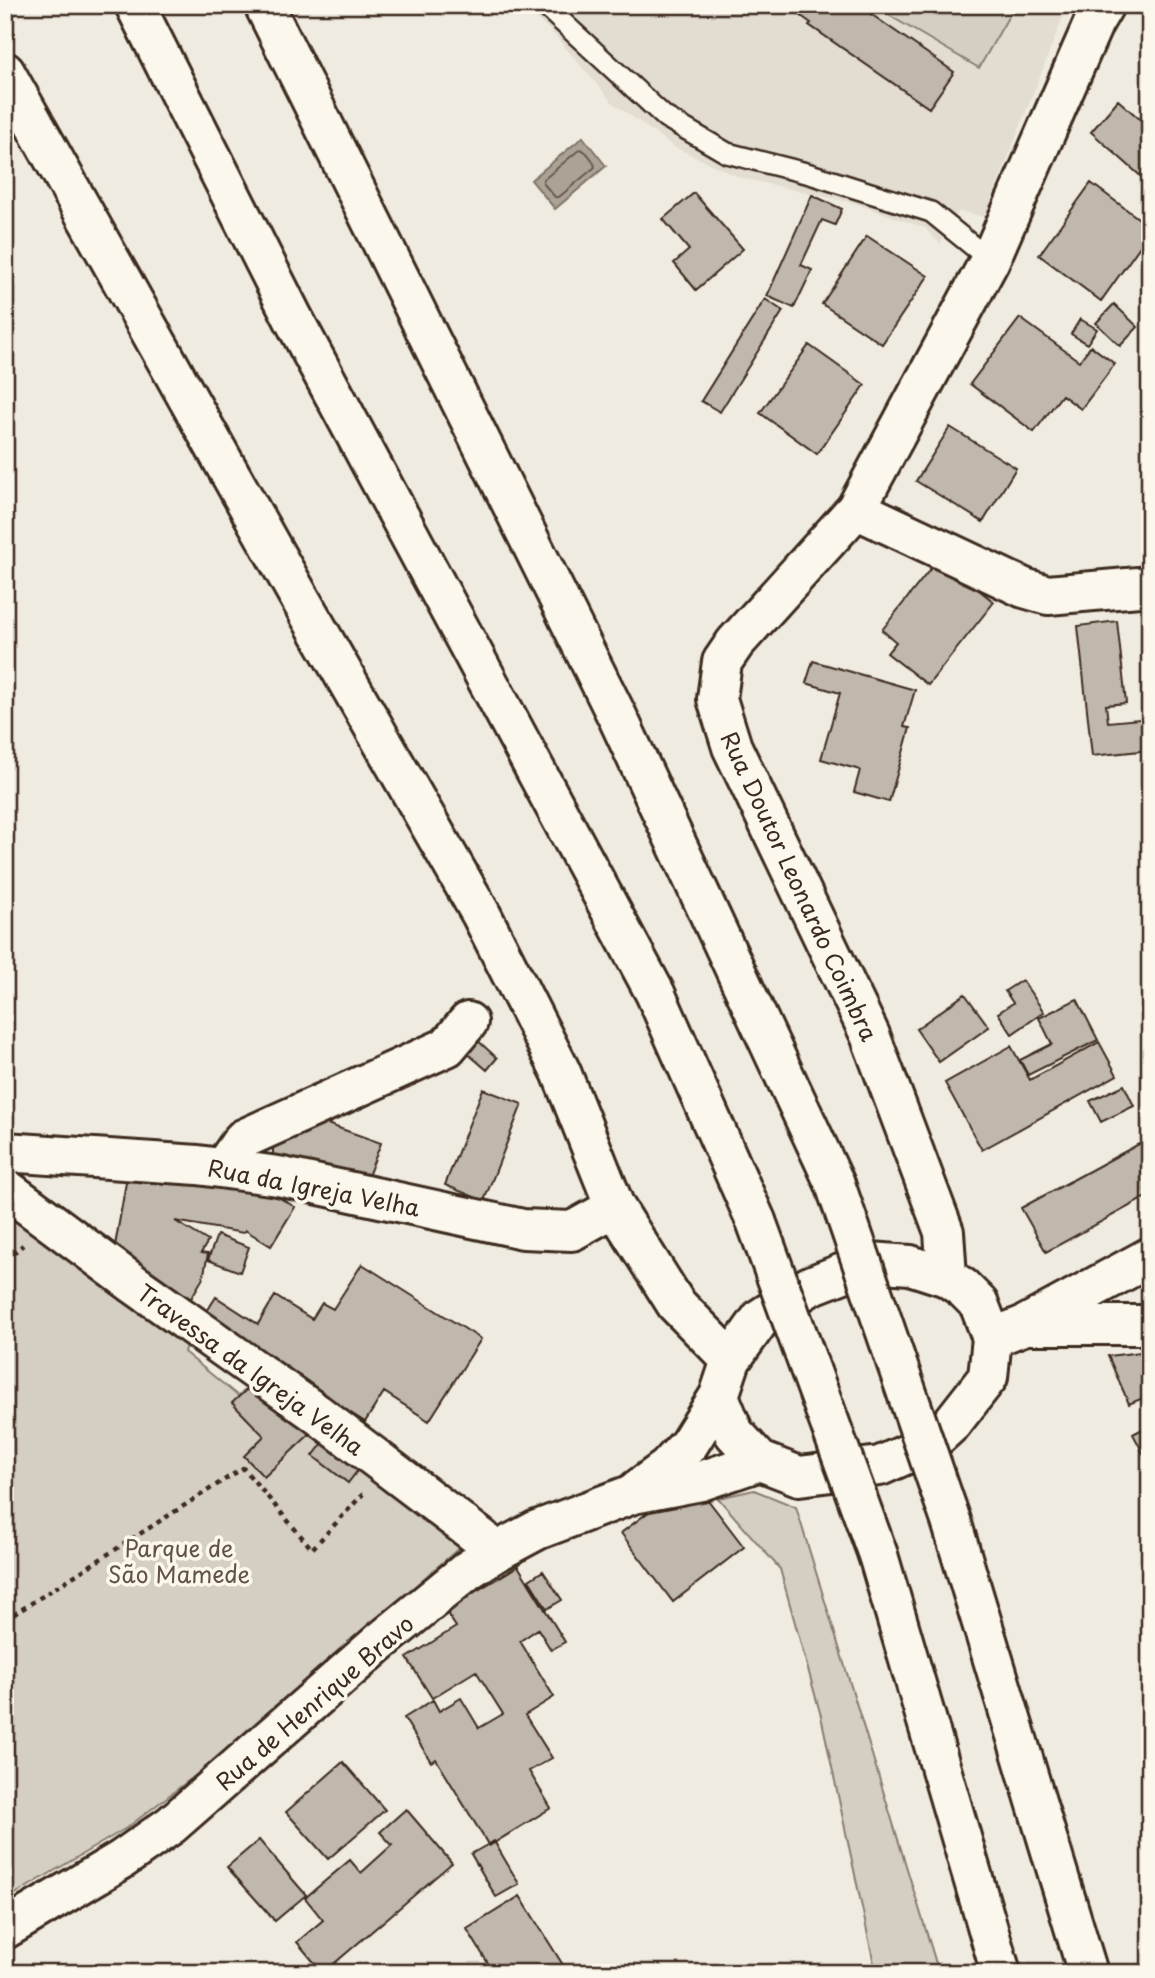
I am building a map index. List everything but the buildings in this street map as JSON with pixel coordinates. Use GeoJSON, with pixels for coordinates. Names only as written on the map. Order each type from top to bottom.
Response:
{"type":"FeatureCollection","features":[{"type":"Feature","properties":{"kind":"main road"},"geometry":{"type":"LineString","coordinates":[[135,5],[293,318],[655,993],[756,1222],[878,1555],[998,1962]]}},
{"type":"Feature","properties":{"kind":"main road"},"geometry":{"type":"LineString","coordinates":[[264,5],[618,718],[835,1184],[951,1521],[1088,1973]]}},
{"type":"Feature","properties":{"kind":"main road","name":"Rua Doutor Leonardo Coimbra"},"geometry":{"type":"LineString","coordinates":[[947,1277],[944,1232],[870,1035],[732,747],[717,699],[722,662],[735,643],[856,509],[990,260],[1094,22],[1104,5]]}},
{"type":"Feature","properties":{"kind":"main road"},"geometry":{"type":"LineString","coordinates":[[5,72],[298,595],[481,914],[561,1072],[615,1207],[676,1304],[731,1360]]}},
{"type":"Feature","properties":{"kind":"main road"},"geometry":{"type":"LineString","coordinates":[[856,509],[1024,588],[1048,596],[1150,586]]}},
{"type":"Feature","properties":{"kind":"main road"},"geometry":{"type":"LineString","coordinates":[[223,1168],[243,1139],[447,1047],[468,1022]]}},
{"type":"Feature","properties":{"kind":"main road","name":"Rua da Igreja Velha"},"geometry":{"type":"LineString","coordinates":[[5,1152],[223,1168],[278,1176],[523,1229],[572,1231],[615,1207]]}},
{"type":"Feature","properties":{"kind":"main road","name":"Travessa da Igreja Velha"},"geometry":{"type":"LineString","coordinates":[[5,1188],[327,1422],[481,1538],[494,1553]]}},
{"type":"Feature","properties":{"kind":"main road"},"geometry":{"type":"LineString","coordinates":[[1150,1257],[1009,1331],[988,1377],[953,1423],[929,1444],[880,1466],[799,1476],[760,1461],[734,1433],[719,1396],[731,1360],[761,1318],[810,1286],[871,1262],[910,1265],[947,1277],[963,1288],[1009,1331],[1150,1325]]}},
{"type":"Feature","properties":{"kind":"main road","name":"Rua de Henrique Bravo"},"geometry":{"type":"LineString","coordinates":[[633,1494],[667,1468],[689,1444],[719,1396]]}},
{"type":"Feature","properties":{"kind":"main road","name":"Rua de Henrique Bravo"},"geometry":{"type":"LineString","coordinates":[[5,1929],[121,1860],[171,1825],[380,1642],[468,1570],[494,1553],[537,1530],[633,1494],[701,1481],[760,1461]]}},
{"type":"Feature","properties":{"kind":"lane"},"geometry":{"type":"LineString","coordinates":[[544,5],[665,117],[727,153],[810,174],[930,212],[990,260]]}},
{"type":"Feature","properties":{"kind":"path"},"geometry":{"type":"LineString","coordinates":[[5,1620],[243,1468],[312,1549],[372,1484]]}},
{"type":"Feature","properties":{"kind":"shaded area"},"geometry":{"type":"Polygon","coordinates":[[[520,5],[1070,5],[985,217],[959,211],[940,244],[925,228],[854,203],[741,178],[674,147],[613,103],[551,31],[520,5]]]}},
{"type":"Feature","properties":{"kind":"green space"},"geometry":{"type":"Polygon","coordinates":[[[890,5],[1015,5],[979,68],[885,13],[890,5]]]}},
{"type":"Feature","properties":{"kind":"green space","name":"Parque de São Mamede"},"geometry":{"type":"Polygon","coordinates":[[[5,1198],[187,1342],[184,1352],[238,1396],[253,1384],[466,1542],[209,1765],[128,1827],[5,1900],[5,1198]]]}},
{"type":"Feature","properties":{"kind":"green space"},"geometry":{"type":"Polygon","coordinates":[[[754,1490],[796,1507],[939,1973],[876,1973],[821,1716],[780,1569],[718,1498],[754,1490]]]}},
{"type":"Feature","properties":{"kind":"water"},"geometry":{"type":"Polygon","coordinates":[[[583,137],[606,166],[555,209],[531,180],[583,137]]]}}]}
